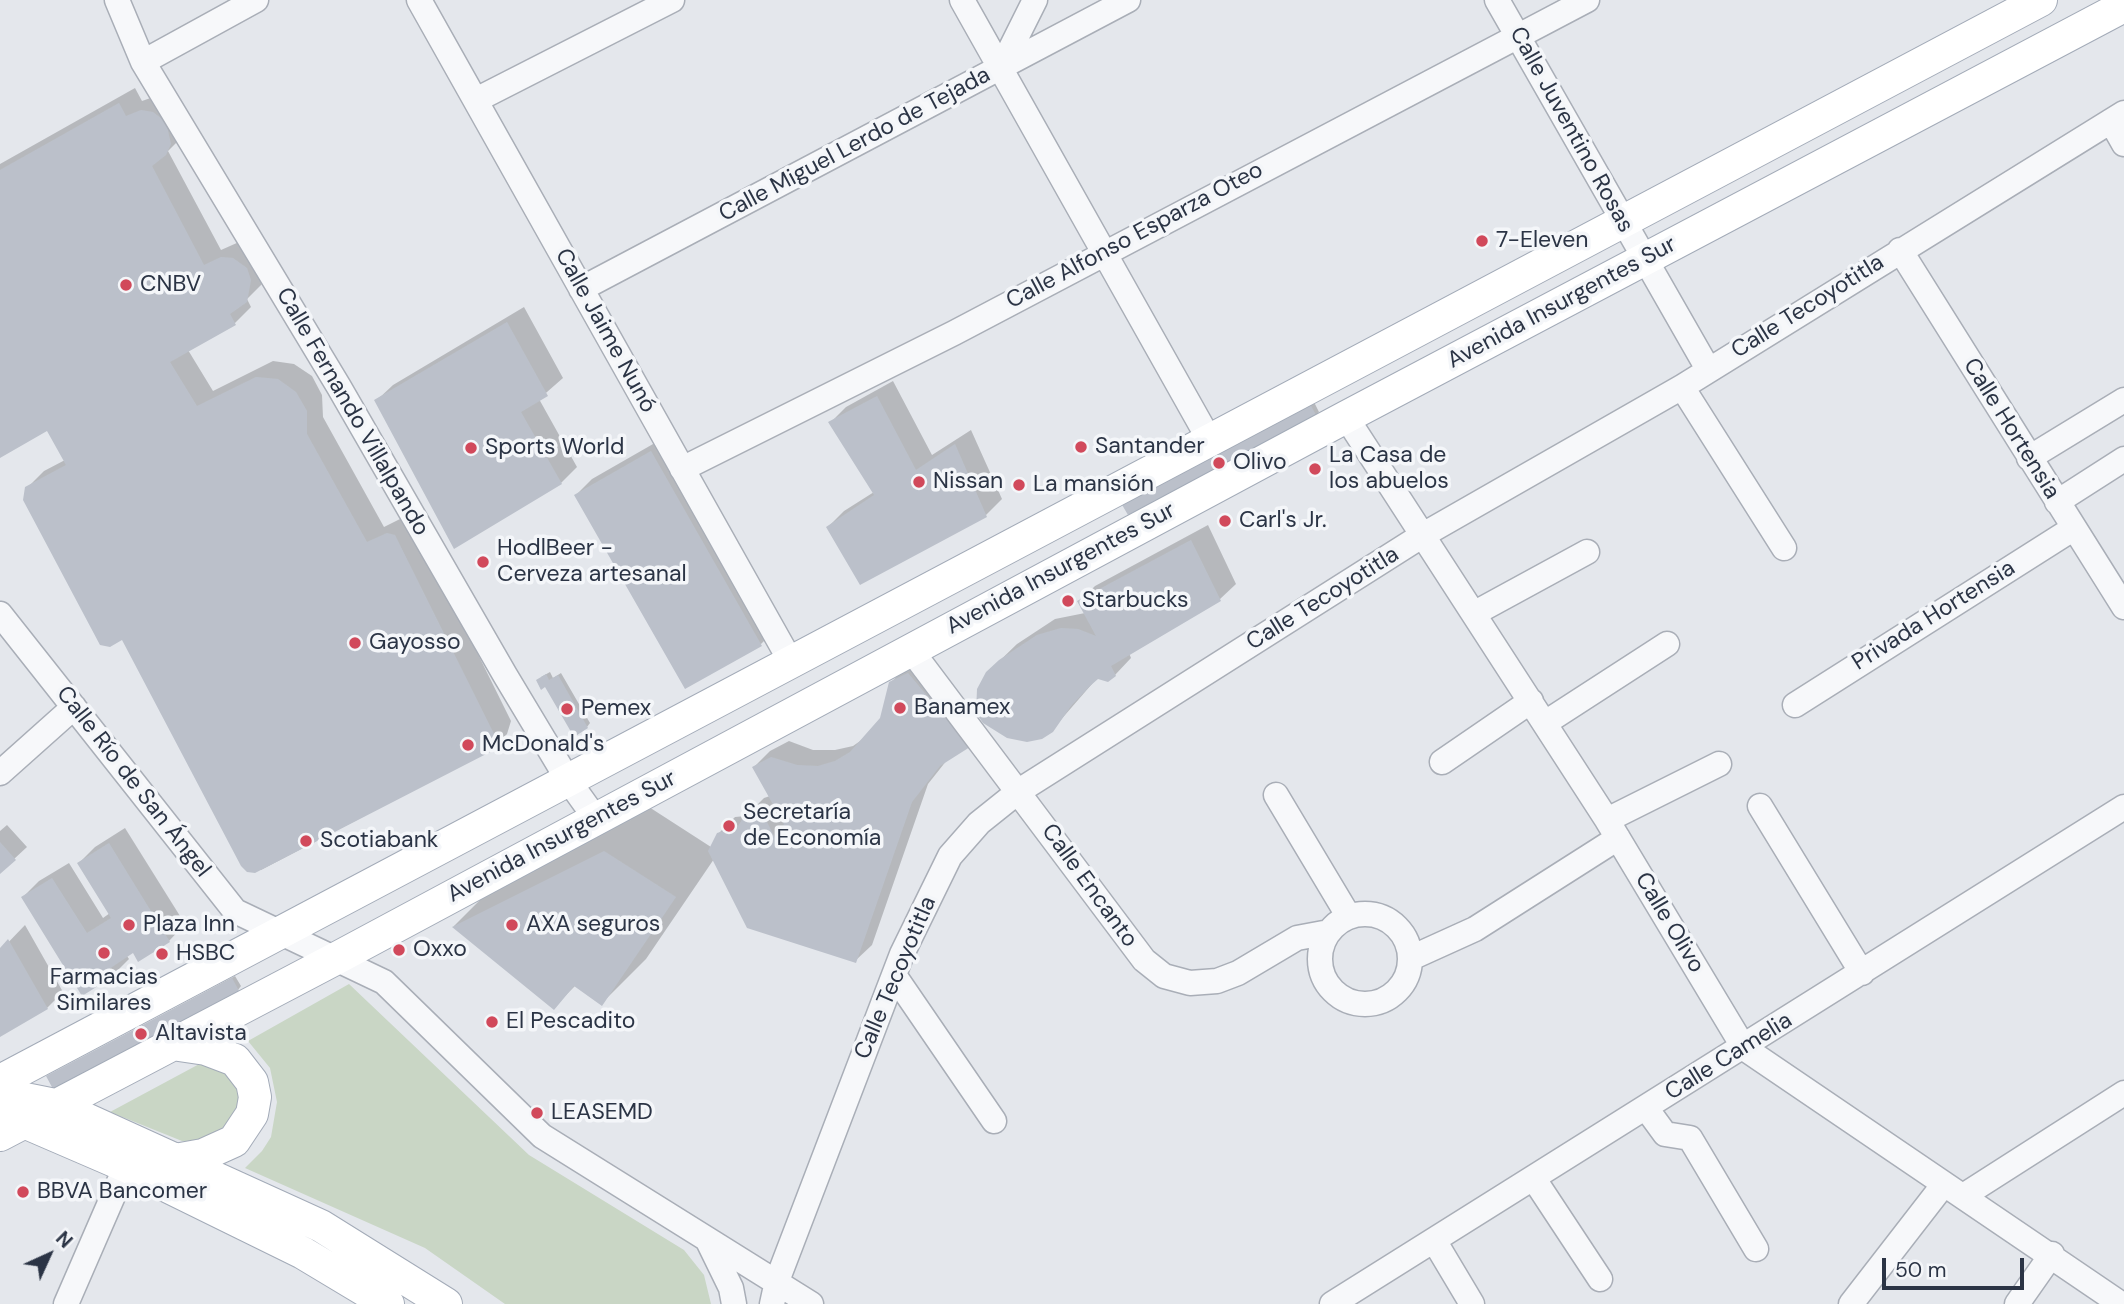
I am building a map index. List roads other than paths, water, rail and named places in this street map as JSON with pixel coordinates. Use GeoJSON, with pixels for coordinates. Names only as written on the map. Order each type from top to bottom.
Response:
{"type":"FeatureCollection","features":[{"type":"Feature","properties":{"kind":"main road","name":"Avenida Insurgentes Sur"},"geometry":{"type":"LineString","coordinates":[[0,1081],[2036,1]]}},
{"type":"Feature","properties":{"kind":"main road","name":"Avenida Insurgentes Sur"},"geometry":{"type":"LineString","coordinates":[[8,1125],[55,1105],[335,959],[1346,417],[2124,6]]}},
{"type":"Feature","properties":{"kind":"main road"},"geometry":{"type":"LineString","coordinates":[[172,1044],[206,1049],[235,1060],[252,1082],[255,1097],[251,1114],[234,1141],[203,1155],[175,1160]]}},
{"type":"Feature","properties":{"kind":"main road"},"geometry":{"type":"LineString","coordinates":[[0,1094],[55,1105],[321,1226],[446,1304]]}},
{"type":"Feature","properties":{"kind":"main road"},"geometry":{"type":"LineString","coordinates":[[8,1125],[126,1166],[303,1253],[388,1304]]}},
{"type":"Feature","properties":{"kind":"street","name":"Calle Fernando Villalpando"},"geometry":{"type":"LineString","coordinates":[[117,0],[143,62],[332,376],[568,780],[596,819]]}},
{"type":"Feature","properties":{"kind":"street"},"geometry":{"type":"LineString","coordinates":[[143,62],[256,0]]}},
{"type":"Feature","properties":{"kind":"street","name":"Calle Jaime Nunó"},"geometry":{"type":"LineString","coordinates":[[419,0],[791,662]]}},
{"type":"Feature","properties":{"kind":"street"},"geometry":{"type":"LineString","coordinates":[[476,100],[672,0]]}},
{"type":"Feature","properties":{"kind":"street"},"geometry":{"type":"LineString","coordinates":[[962,0],[1210,440]]}},
{"type":"Feature","properties":{"kind":"street"},"geometry":{"type":"LineString","coordinates":[[1001,68],[1035,0]]}},
{"type":"Feature","properties":{"kind":"street","name":"Calle Miguel Lerdo de Tejada"},"geometry":{"type":"LineString","coordinates":[[581,289],[1128,0]]}},
{"type":"Feature","properties":{"kind":"street","name":"Calle Juventino Rosas"},"geometry":{"type":"LineString","coordinates":[[1497,0],[1708,369]]}},
{"type":"Feature","properties":{"kind":"street","name":"Calle Alfonso Esparza Oteo"},"geometry":{"type":"LineString","coordinates":[[682,469],[954,333],[1587,0]]}},
{"type":"Feature","properties":{"kind":"street"},"geometry":{"type":"LineString","coordinates":[[2117,117],[2124,144]]}},
{"type":"Feature","properties":{"kind":"street","name":"Calle Tecoyotitla"},"geometry":{"type":"LineString","coordinates":[[775,1292],[894,975],[950,856],[979,822],[1020,791],[1423,535],[1682,387],[2117,117]]}},
{"type":"Feature","properties":{"kind":"street","name":"Calle Hortensia"},"geometry":{"type":"LineString","coordinates":[[1900,250],[2124,607]]}},
{"type":"Feature","properties":{"kind":"street"},"geometry":{"type":"LineString","coordinates":[[1682,387],[1784,548]]}},
{"type":"Feature","properties":{"kind":"street"},"geometry":{"type":"LineString","coordinates":[[2029,458],[2124,400]]}},
{"type":"Feature","properties":{"kind":"street","name":"Calle Olivo"},"geometry":{"type":"LineString","coordinates":[[1346,417],[1612,829],[1744,1048],[2052,1254],[2121,1304]]}},
{"type":"Feature","properties":{"kind":"street"},"geometry":{"type":"LineString","coordinates":[[2057,502],[2124,459]]}},
{"type":"Feature","properties":{"kind":"street","name":"Privada Hortensia"},"geometry":{"type":"LineString","coordinates":[[1795,705],[2074,528]]}},
{"type":"Feature","properties":{"kind":"street"},"geometry":{"type":"LineString","coordinates":[[1475,613],[1587,552]]}},
{"type":"Feature","properties":{"kind":"street","name":"Calle Río de San Ángel"},"geometry":{"type":"LineString","coordinates":[[2,620],[75,707],[235,911],[384,982],[542,1136],[708,1241],[775,1292],[811,1304]]}},
{"type":"Feature","properties":{"kind":"street"},"geometry":{"type":"LineString","coordinates":[[1545,723],[1667,644]]}},
{"type":"Feature","properties":{"kind":"street","name":"Calle Encanto"},"geometry":{"type":"LineString","coordinates":[[911,650],[1020,791],[1144,960],[1164,976],[1190,983],[1217,981],[1238,973],[1297,939],[1339,924]]}},
{"type":"Feature","properties":{"kind":"street"},"geometry":{"type":"LineString","coordinates":[[1442,762],[1531,701]]}},
{"type":"Feature","properties":{"kind":"street"},"geometry":{"type":"LineString","coordinates":[[0,773],[75,707]]}},
{"type":"Feature","properties":{"kind":"street"},"geometry":{"type":"LineString","coordinates":[[1411,958],[1475,929],[1612,829],[1719,764]]}},
{"type":"Feature","properties":{"kind":"street"},"geometry":{"type":"LineString","coordinates":[[1276,795],[1339,924]]}},
{"type":"Feature","properties":{"kind":"street"},"geometry":{"type":"LineString","coordinates":[[1760,806],[1862,973]]}},
{"type":"Feature","properties":{"kind":"street","name":"Calle Camelia"},"geometry":{"type":"LineString","coordinates":[[1332,1304],[1435,1242],[2124,807]]}},
{"type":"Feature","properties":{"kind":"street"},"geometry":{"type":"LineString","coordinates":[[1373,915],[1395,925],[1409,946],[1411,958],[1406,979],[1392,996],[1380,1003],[1350,1002],[1338,996],[1321,971],[1320,957],[1339,924],[1373,915]]}},
{"type":"Feature","properties":{"kind":"street"},"geometry":{"type":"LineString","coordinates":[[894,975],[994,1121]]}},
{"type":"Feature","properties":{"kind":"street"},"geometry":{"type":"LineString","coordinates":[[1851,1304],[1954,1190],[2124,1093]]}},
{"type":"Feature","properties":{"kind":"street"},"geometry":{"type":"LineString","coordinates":[[1646,1108],[1665,1135],[1690,1138],[1756,1250]]}},
{"type":"Feature","properties":{"kind":"street"},"geometry":{"type":"LineString","coordinates":[[66,1304],[126,1166]]}},
{"type":"Feature","properties":{"kind":"street"},"geometry":{"type":"LineString","coordinates":[[1534,1179],[1600,1279]]}},
{"type":"Feature","properties":{"kind":"street"},"geometry":{"type":"LineString","coordinates":[[708,1241],[727,1279],[734,1304]]}},
{"type":"Feature","properties":{"kind":"street"},"geometry":{"type":"LineString","coordinates":[[1435,1242],[1472,1304]]}},
{"type":"Feature","properties":{"kind":"street"},"geometry":{"type":"LineString","coordinates":[[2017,1304],[2052,1254]]}},
{"type":"Feature","properties":{"kind":"place","name":"7-Eleven"},"geometry":{"type":"Point","coordinates":[1482,241]}},
{"type":"Feature","properties":{"kind":"place","name":"CNBV"},"geometry":{"type":"Point","coordinates":[126,285]}},
{"type":"Feature","properties":{"kind":"place","name":"Santander"},"geometry":{"type":"Point","coordinates":[1081,447]}},
{"type":"Feature","properties":{"kind":"place","name":"Sports World"},"geometry":{"type":"Point","coordinates":[471,448]}},
{"type":"Feature","properties":{"kind":"place","name":"Olivo"},"geometry":{"type":"Point","coordinates":[1219,463]}},
{"type":"Feature","properties":{"kind":"place","name":"La Casa de los abuelos"},"geometry":{"type":"Point","coordinates":[1315,469]}},
{"type":"Feature","properties":{"kind":"place","name":"Nissan"},"geometry":{"type":"Point","coordinates":[919,482]}},
{"type":"Feature","properties":{"kind":"place","name":"La mansión"},"geometry":{"type":"Point","coordinates":[1019,485]}},
{"type":"Feature","properties":{"kind":"place","name":"Carl's Jr."},"geometry":{"type":"Point","coordinates":[1225,521]}},
{"type":"Feature","properties":{"kind":"place","name":"HodlBeer - Cerveza artesanal"},"geometry":{"type":"Point","coordinates":[483,562]}},
{"type":"Feature","properties":{"kind":"place","name":"Starbucks"},"geometry":{"type":"Point","coordinates":[1068,601]}},
{"type":"Feature","properties":{"kind":"place","name":"Gayosso"},"geometry":{"type":"Point","coordinates":[355,643]}},
{"type":"Feature","properties":{"kind":"place","name":"Banamex"},"geometry":{"type":"Point","coordinates":[900,708]}},
{"type":"Feature","properties":{"kind":"place","name":"Pemex"},"geometry":{"type":"Point","coordinates":[567,709]}},
{"type":"Feature","properties":{"kind":"place","name":"McDonald's"},"geometry":{"type":"Point","coordinates":[468,745]}},
{"type":"Feature","properties":{"kind":"place","name":"Secretaría de Economía"},"geometry":{"type":"Point","coordinates":[729,826]}},
{"type":"Feature","properties":{"kind":"place","name":"Scotiabank"},"geometry":{"type":"Point","coordinates":[306,841]}},
{"type":"Feature","properties":{"kind":"place","name":"Plaza Inn"},"geometry":{"type":"Point","coordinates":[129,925]}},
{"type":"Feature","properties":{"kind":"place","name":"AXA seguros"},"geometry":{"type":"Point","coordinates":[512,925]}},
{"type":"Feature","properties":{"kind":"place","name":"Oxxo"},"geometry":{"type":"Point","coordinates":[399,950]}},
{"type":"Feature","properties":{"kind":"place","name":"Farmacias Similares"},"geometry":{"type":"Point","coordinates":[104,953]}},
{"type":"Feature","properties":{"kind":"place","name":"HSBC"},"geometry":{"type":"Point","coordinates":[162,954]}},
{"type":"Feature","properties":{"kind":"place","name":"El Pescadito"},"geometry":{"type":"Point","coordinates":[492,1022]}},
{"type":"Feature","properties":{"kind":"place","name":"Altavista"},"geometry":{"type":"Point","coordinates":[141,1034]}},
{"type":"Feature","properties":{"kind":"place","name":"LEASEMD"},"geometry":{"type":"Point","coordinates":[537,1113]}},
{"type":"Feature","properties":{"kind":"place","name":"BBVA Bancomer"},"geometry":{"type":"Point","coordinates":[23,1192]}}]}
